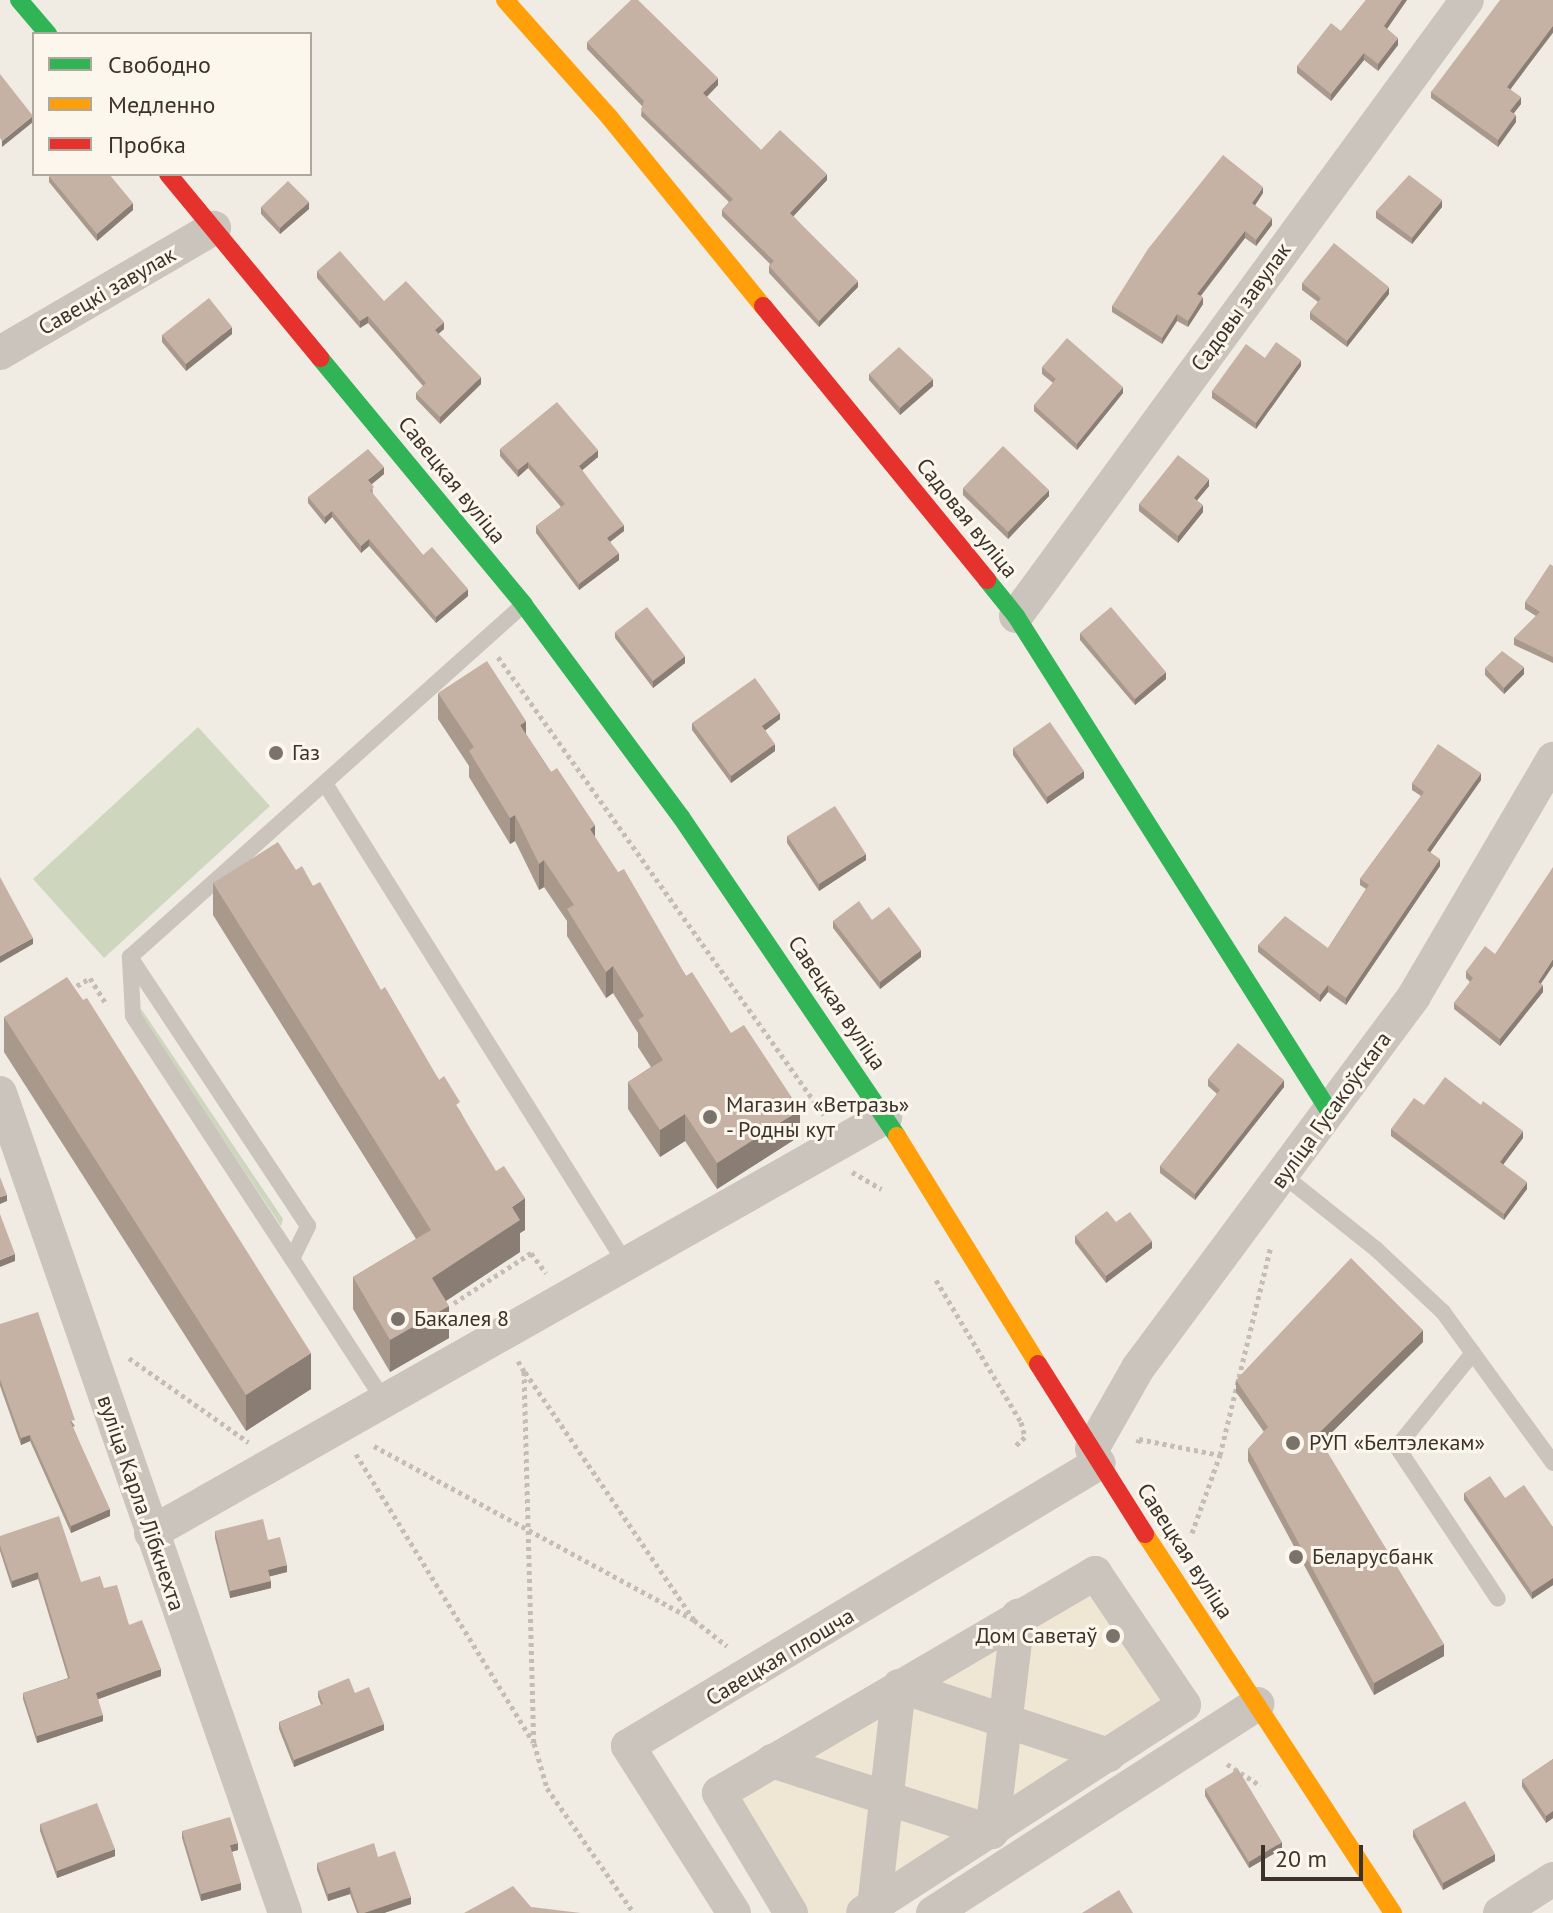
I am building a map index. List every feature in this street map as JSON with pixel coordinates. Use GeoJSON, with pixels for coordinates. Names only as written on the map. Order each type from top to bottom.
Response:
{"type":"FeatureCollection","features":[{"type":"Feature","properties":{"kind":"street"},"geometry":{"type":"LineString","coordinates":[[19,0],[46,32]]}},
{"type":"Feature","properties":{"kind":"street","name":"Садовая вуліца"},"geometry":{"type":"LineString","coordinates":[[505,0],[610,118],[1016,616],[1329,1111]]}},
{"type":"Feature","properties":{"kind":"street","name":"Садовы завулак"},"geometry":{"type":"LineString","coordinates":[[1016,616],[1467,0]]}},
{"type":"Feature","properties":{"kind":"street","name":"Савецкая вуліца"},"geometry":{"type":"LineString","coordinates":[[170,176],[524,605],[681,817],[885,1117],[1095,1456],[1393,1913]]}},
{"type":"Feature","properties":{"kind":"street","name":"Савецкі завулак"},"geometry":{"type":"LineString","coordinates":[[0,353],[214,228]]}},
{"type":"Feature","properties":{"kind":"street","name":"вуліца Гусакоўскага"},"geometry":{"type":"LineString","coordinates":[[1095,1456],[1138,1368],[1414,996],[1553,759]]}},
{"type":"Feature","properties":{"kind":"street","name":"вуліца Карла Лібкнехта"},"geometry":{"type":"LineString","coordinates":[[0,1093],[285,1913]]}},
{"type":"Feature","properties":{"kind":"street"},"geometry":{"type":"LineString","coordinates":[[151,1533],[815,1152],[885,1117]]}},
{"type":"Feature","properties":{"kind":"street","name":"Савецкая плошча"},"geometry":{"type":"LineString","coordinates":[[734,1913],[628,1746],[759,1672],[1095,1456]]}},
{"type":"Feature","properties":{"kind":"street"},"geometry":{"type":"LineString","coordinates":[[791,1913],[719,1793],[1095,1573],[1184,1705],[868,1910]]}},
{"type":"Feature","properties":{"kind":"street"},"geometry":{"type":"LineString","coordinates":[[992,1832],[1018,1616]]}},
{"type":"Feature","properties":{"kind":"street"},"geometry":{"type":"LineString","coordinates":[[899,1686],[1109,1755]]}},
{"type":"Feature","properties":{"kind":"street"},"geometry":{"type":"LineString","coordinates":[[868,1910],[886,1798],[899,1686]]}},
{"type":"Feature","properties":{"kind":"street"},"geometry":{"type":"LineString","coordinates":[[933,1913],[1257,1704]]}},
{"type":"Feature","properties":{"kind":"street"},"geometry":{"type":"LineString","coordinates":[[772,1761],[992,1832]]}},
{"type":"Feature","properties":{"kind":"street"},"geometry":{"type":"LineString","coordinates":[[1500,1913],[1553,1879]]}},
{"type":"Feature","properties":{"kind":"lane"},"geometry":{"type":"LineString","coordinates":[[130,957],[524,605]]}},
{"type":"Feature","properties":{"kind":"lane"},"geometry":{"type":"LineString","coordinates":[[326,785],[624,1261]]}},
{"type":"Feature","properties":{"kind":"lane"},"geometry":{"type":"LineString","coordinates":[[130,957],[308,1226],[292,1259]]}},
{"type":"Feature","properties":{"kind":"lane"},"geometry":{"type":"LineString","coordinates":[[130,957],[133,1016],[383,1399]]}},
{"type":"Feature","properties":{"kind":"lane"},"geometry":{"type":"LineString","coordinates":[[1283,1175],[1388,1261],[1443,1312],[1553,1463]]}},
{"type":"Feature","properties":{"kind":"lane"},"geometry":{"type":"LineString","coordinates":[[1473,1353],[1397,1447],[1498,1599]]}},
{"type":"Feature","properties":{"kind":"path"},"geometry":{"type":"LineString","coordinates":[[486,640],[827,1118],[815,1152],[882,1189],[890,1202]]}},
{"type":"Feature","properties":{"kind":"path"},"geometry":{"type":"LineString","coordinates":[[64,994],[90,978]]}},
{"type":"Feature","properties":{"kind":"path"},"geometry":{"type":"LineString","coordinates":[[1189,1542],[1220,1455],[1271,1245]]}},
{"type":"Feature","properties":{"kind":"path"},"geometry":{"type":"LineString","coordinates":[[454,1303],[531,1253],[563,1297]]}},
{"type":"Feature","properties":{"kind":"path"},"geometry":{"type":"LineString","coordinates":[[930,1270],[1021,1422],[1025,1437],[1013,1448]]}},
{"type":"Feature","properties":{"kind":"path"},"geometry":{"type":"LineString","coordinates":[[79,1322],[256,1448]]}},
{"type":"Feature","properties":{"kind":"path"},"geometry":{"type":"LineString","coordinates":[[501,1333],[694,1620]]}},
{"type":"Feature","properties":{"kind":"path"},"geometry":{"type":"LineString","coordinates":[[524,1371],[534,1743],[547,1788],[634,1913]]}},
{"type":"Feature","properties":{"kind":"path"},"geometry":{"type":"LineString","coordinates":[[339,1426],[694,1620],[759,1672]]}},
{"type":"Feature","properties":{"kind":"path"},"geometry":{"type":"LineString","coordinates":[[339,1426],[534,1743]]}},
{"type":"Feature","properties":{"kind":"path"},"geometry":{"type":"LineString","coordinates":[[1217,1770],[1230,1762],[1268,1791]]}},
{"type":"Feature","properties":{"kind":"green space"},"geometry":{"type":"Polygon","coordinates":[[[198,727],[270,806],[104,958],[33,879],[198,727]]]}},
{"type":"Feature","properties":{"kind":"green space"},"geometry":{"type":"Polygon","coordinates":[[[142,1010],[283,1219],[281,1226],[138,1011],[142,1010]]]}},
{"type":"Feature","properties":{"kind":"shaded area"},"geometry":{"type":"Polygon","coordinates":[[[1095,1573],[1184,1705],[877,1913],[779,1913],[705,1788],[1095,1573]]]}},
{"type":"Feature","properties":{"kind":"building"},"geometry":{"type":"Polygon","coordinates":[[[631,0],[638,0],[718,78],[703,93],[761,150],[780,130],[827,174],[790,213],[858,281],[819,321],[769,266],[774,261],[722,210],[733,199],[641,110],[644,101],[587,42],[631,0]]]}},
{"type":"Feature","properties":{"kind":"building"},"geometry":{"type":"Polygon","coordinates":[[[1366,0],[1402,0],[1384,26],[1398,38],[1378,64],[1364,53],[1331,94],[1297,66],[1331,23],[1341,31],[1366,0]]]}},
{"type":"Feature","properties":{"kind":"building"},"geometry":{"type":"Polygon","coordinates":[[[1500,0],[1553,0],[1553,26],[1507,87],[1521,97],[1510,111],[1516,115],[1498,140],[1431,92],[1500,0]]]}},
{"type":"Feature","properties":{"kind":"building"},"geometry":{"type":"Polygon","coordinates":[[[0,74],[32,117],[2,141],[0,74]]]}},
{"type":"Feature","properties":{"kind":"building"},"geometry":{"type":"Polygon","coordinates":[[[1223,155],[1263,187],[1252,203],[1272,218],[1256,240],[1245,231],[1197,294],[1203,297],[1188,321],[1177,314],[1162,338],[1112,306],[1148,249],[1223,155]]]}},
{"type":"Feature","properties":{"kind":"building"},"geometry":{"type":"Polygon","coordinates":[[[1409,175],[1442,200],[1412,238],[1376,211],[1409,175]]]}},
{"type":"Feature","properties":{"kind":"building"},"geometry":{"type":"Polygon","coordinates":[[[49,176],[111,176],[133,203],[97,234],[49,176]]]}},
{"type":"Feature","properties":{"kind":"building"},"geometry":{"type":"Polygon","coordinates":[[[288,181],[309,202],[280,228],[261,207],[288,181]]]}},
{"type":"Feature","properties":{"kind":"building"},"geometry":{"type":"Polygon","coordinates":[[[1334,243],[1389,287],[1347,341],[1310,312],[1321,298],[1302,283],[1334,243]]]}},
{"type":"Feature","properties":{"kind":"building"},"geometry":{"type":"Polygon","coordinates":[[[340,251],[384,301],[406,281],[444,322],[435,330],[481,377],[440,417],[416,393],[426,383],[368,316],[360,321],[317,271],[340,251]]]}},
{"type":"Feature","properties":{"kind":"building"},"geometry":{"type":"Polygon","coordinates":[[[209,298],[232,327],[186,364],[162,335],[209,298]]]}},
{"type":"Feature","properties":{"kind":"building"},"geometry":{"type":"Polygon","coordinates":[[[1067,338],[1123,387],[1077,444],[1034,405],[1056,379],[1042,367],[1067,338]]]}},
{"type":"Feature","properties":{"kind":"building"},"geometry":{"type":"Polygon","coordinates":[[[1276,342],[1301,360],[1256,423],[1212,391],[1246,344],[1265,358],[1276,342]]]}},
{"type":"Feature","properties":{"kind":"building"},"geometry":{"type":"Polygon","coordinates":[[[899,347],[933,379],[900,408],[869,374],[899,347]]]}},
{"type":"Feature","properties":{"kind":"building"},"geometry":{"type":"Polygon","coordinates":[[[557,402],[598,450],[579,466],[624,525],[607,538],[619,553],[579,584],[536,526],[565,504],[528,462],[518,470],[500,449],[557,402]]]}},
{"type":"Feature","properties":{"kind":"building"},"geometry":{"type":"Polygon","coordinates":[[[1003,446],[1049,490],[1008,532],[963,488],[1003,446]]]}},
{"type":"Feature","properties":{"kind":"building"},"geometry":{"type":"Polygon","coordinates":[[[368,449],[384,467],[368,480],[374,487],[370,490],[423,555],[432,547],[468,589],[436,617],[369,539],[361,546],[332,511],[325,517],[308,497],[368,449]]]}},
{"type":"Feature","properties":{"kind":"building"},"geometry":{"type":"Polygon","coordinates":[[[1178,455],[1209,479],[1194,498],[1203,505],[1178,536],[1139,504],[1178,455]]]}},
{"type":"Feature","properties":{"kind":"building"},"geometry":{"type":"Polygon","coordinates":[[[1550,564],[1553,566],[1553,657],[1514,638],[1540,612],[1525,602],[1550,564]]]}},
{"type":"Feature","properties":{"kind":"building"},"geometry":{"type":"Polygon","coordinates":[[[647,607],[685,656],[653,681],[615,632],[647,607]]]}},
{"type":"Feature","properties":{"kind":"building"},"geometry":{"type":"Polygon","coordinates":[[[1111,607],[1166,672],[1135,699],[1080,633],[1111,607]]]}},
{"type":"Feature","properties":{"kind":"building"},"geometry":{"type":"Polygon","coordinates":[[[1502,651],[1524,667],[1504,688],[1485,668],[1502,651]]]}},
{"type":"Feature","properties":{"kind":"building"},"geometry":{"type":"Polygon","coordinates":[[[487,661],[526,721],[520,725],[551,772],[557,768],[595,825],[590,829],[618,872],[624,869],[686,976],[692,972],[731,1033],[744,1025],[800,1110],[717,1163],[685,1114],[660,1130],[628,1082],[663,1060],[638,1020],[644,1016],[613,966],[606,972],[567,909],[574,905],[544,860],[539,864],[515,815],[510,818],[469,751],[474,747],[438,693],[487,661]]]}},
{"type":"Feature","properties":{"kind":"building"},"geometry":{"type":"Polygon","coordinates":[[[755,678],[780,713],[762,726],[775,744],[731,776],[692,723],[755,678]]]}},
{"type":"Feature","properties":{"kind":"building"},"geometry":{"type":"Polygon","coordinates":[[[1050,722],[1084,771],[1047,797],[1013,748],[1050,722]]]}},
{"type":"Feature","properties":{"kind":"building"},"geometry":{"type":"Polygon","coordinates":[[[1438,744],[1481,773],[1427,850],[1440,859],[1346,998],[1328,985],[1320,995],[1258,945],[1285,916],[1328,948],[1369,885],[1360,879],[1424,792],[1412,783],[1438,744]]]}},
{"type":"Feature","properties":{"kind":"building"},"geometry":{"type":"Polygon","coordinates":[[[835,806],[866,854],[819,884],[787,836],[835,806]]]}},
{"type":"Feature","properties":{"kind":"building"},"geometry":{"type":"Polygon","coordinates":[[[278,842],[296,870],[302,866],[313,886],[320,882],[381,990],[385,987],[439,1080],[444,1076],[460,1102],[456,1105],[496,1171],[504,1166],[525,1198],[512,1207],[520,1220],[432,1278],[449,1306],[390,1340],[353,1277],[431,1230],[213,883],[278,842]]]}},
{"type":"Feature","properties":{"kind":"building"},"geometry":{"type":"Polygon","coordinates":[[[1553,867],[1553,959],[1538,982],[1543,985],[1500,1039],[1454,1003],[1473,978],[1466,971],[1485,946],[1495,954],[1553,867]]]}},
{"type":"Feature","properties":{"kind":"building"},"geometry":{"type":"Polygon","coordinates":[[[0,877],[33,938],[0,956],[0,877]]]}},
{"type":"Feature","properties":{"kind":"building"},"geometry":{"type":"Polygon","coordinates":[[[859,901],[872,920],[889,907],[921,950],[880,982],[833,921],[859,901]]]}},
{"type":"Feature","properties":{"kind":"building"},"geometry":{"type":"Polygon","coordinates":[[[67,977],[83,1000],[87,998],[311,1353],[246,1395],[4,1017],[67,977]]]}},
{"type":"Feature","properties":{"kind":"building"},"geometry":{"type":"Polygon","coordinates":[[[1238,1043],[1284,1080],[1195,1194],[1160,1166],[1220,1090],[1208,1079],[1238,1043]]]}},
{"type":"Feature","properties":{"kind":"building"},"geometry":{"type":"Polygon","coordinates":[[[1445,1077],[1481,1105],[1483,1101],[1523,1131],[1500,1162],[1527,1182],[1504,1214],[1391,1129],[1414,1098],[1424,1105],[1445,1077]]]}},
{"type":"Feature","properties":{"kind":"building"},"geometry":{"type":"Polygon","coordinates":[[[0,1177],[7,1195],[0,1197],[0,1177]]]}},
{"type":"Feature","properties":{"kind":"building"},"geometry":{"type":"Polygon","coordinates":[[[1107,1211],[1116,1222],[1130,1212],[1152,1241],[1106,1276],[1075,1236],[1107,1211]]]}},
{"type":"Feature","properties":{"kind":"building"},"geometry":{"type":"Polygon","coordinates":[[[0,1214],[15,1254],[0,1260],[0,1214]]]}},
{"type":"Feature","properties":{"kind":"building","name":"РУП «Белтэлекам»"},"geometry":{"type":"Polygon","coordinates":[[[1351,1258],[1423,1330],[1317,1435],[1444,1644],[1374,1683],[1248,1449],[1268,1427],[1236,1380],[1351,1258]]]}},
{"type":"Feature","properties":{"kind":"building"},"geometry":{"type":"Polygon","coordinates":[[[38,1312],[75,1420],[70,1421],[110,1509],[71,1526],[30,1435],[21,1438],[0,1379],[0,1324],[38,1312]]]}},
{"type":"Feature","properties":{"kind":"building"},"geometry":{"type":"Polygon","coordinates":[[[1490,1476],[1505,1498],[1524,1485],[1553,1527],[1553,1578],[1532,1592],[1464,1493],[1490,1476]]]}},
{"type":"Feature","properties":{"kind":"building"},"geometry":{"type":"Polygon","coordinates":[[[59,1516],[81,1582],[100,1576],[104,1588],[117,1585],[129,1625],[142,1620],[161,1669],[96,1693],[103,1715],[37,1736],[23,1693],[70,1678],[38,1572],[12,1581],[0,1536],[59,1516]]]}},
{"type":"Feature","properties":{"kind":"building"},"geometry":{"type":"Polygon","coordinates":[[[263,1519],[268,1540],[280,1537],[287,1565],[268,1570],[271,1581],[230,1591],[215,1531],[263,1519]]]}},
{"type":"Feature","properties":{"kind":"building"},"geometry":{"type":"Polygon","coordinates":[[[349,1678],[355,1693],[369,1687],[384,1724],[294,1760],[279,1722],[323,1704],[318,1691],[349,1678]]]}},
{"type":"Feature","properties":{"kind":"building"},"geometry":{"type":"Polygon","coordinates":[[[1553,1759],[1553,1811],[1546,1816],[1522,1780],[1553,1759]]]}},
{"type":"Feature","properties":{"kind":"building"},"geometry":{"type":"Polygon","coordinates":[[[1238,1769],[1282,1842],[1249,1862],[1205,1789],[1238,1769]]]}},
{"type":"Feature","properties":{"kind":"building"},"geometry":{"type":"Polygon","coordinates":[[[1465,1801],[1495,1854],[1443,1883],[1413,1830],[1465,1801]]]}},
{"type":"Feature","properties":{"kind":"building"},"geometry":{"type":"Polygon","coordinates":[[[97,1803],[115,1849],[57,1871],[40,1824],[97,1803]]]}},
{"type":"Feature","properties":{"kind":"building"},"geometry":{"type":"Polygon","coordinates":[[[230,1817],[238,1843],[230,1845],[241,1883],[201,1894],[182,1831],[230,1817]]]}},
{"type":"Feature","properties":{"kind":"building"},"geometry":{"type":"Polygon","coordinates":[[[374,1843],[378,1857],[395,1851],[411,1897],[359,1913],[350,1887],[328,1894],[317,1863],[374,1843]]]}},
{"type":"Feature","properties":{"kind":"building"},"geometry":{"type":"Polygon","coordinates":[[[513,1886],[531,1907],[581,1913],[464,1913],[513,1886]]]}},
{"type":"Feature","properties":{"kind":"building"},"geometry":{"type":"Polygon","coordinates":[[[1119,1890],[1133,1913],[1082,1913],[1119,1890]]]}},
{"type":"Feature","properties":{"kind":"traffic: fast"},"geometry":{"type":"LineString","coordinates":[[19,0],[46,32]]}},
{"type":"Feature","properties":{"kind":"traffic: fast"},"geometry":{"type":"LineString","coordinates":[[320,358],[524,605],[681,817],[897,1136]]}},
{"type":"Feature","properties":{"kind":"traffic: fast"},"geometry":{"type":"LineString","coordinates":[[987,580],[1016,616],[1329,1111]]}},
{"type":"Feature","properties":{"kind":"traffic: slow"},"geometry":{"type":"LineString","coordinates":[[505,0],[610,118],[763,306]]}},
{"type":"Feature","properties":{"kind":"traffic: slow"},"geometry":{"type":"LineString","coordinates":[[897,1136],[1038,1364]]}},
{"type":"Feature","properties":{"kind":"traffic: slow"},"geometry":{"type":"LineString","coordinates":[[1145,1534],[1393,1913]]}},
{"type":"Feature","properties":{"kind":"traffic: jam"},"geometry":{"type":"LineString","coordinates":[[170,176],[320,358]]}},
{"type":"Feature","properties":{"kind":"traffic: jam"},"geometry":{"type":"LineString","coordinates":[[763,306],[987,580]]}},
{"type":"Feature","properties":{"kind":"traffic: jam"},"geometry":{"type":"LineString","coordinates":[[1038,1364],[1145,1534]]}},
{"type":"Feature","properties":{"kind":"place","name":"Газ"},"geometry":{"type":"Point","coordinates":[276,753]}},
{"type":"Feature","properties":{"kind":"place","name":"Магазин «Ветразь» - Родны кут"},"geometry":{"type":"Point","coordinates":[710,1117]}},
{"type":"Feature","properties":{"kind":"place","name":"Бакалея 8"},"geometry":{"type":"Point","coordinates":[398,1319]}},
{"type":"Feature","properties":{"kind":"place","name":"РУП «Белтэлекам»"},"geometry":{"type":"Point","coordinates":[1293,1443]}},
{"type":"Feature","properties":{"kind":"place","name":"Беларусбанк"},"geometry":{"type":"Point","coordinates":[1296,1557]}},
{"type":"Feature","properties":{"kind":"place","name":"Дом Саветаў"},"geometry":{"type":"Point","coordinates":[1113,1636]}}]}
